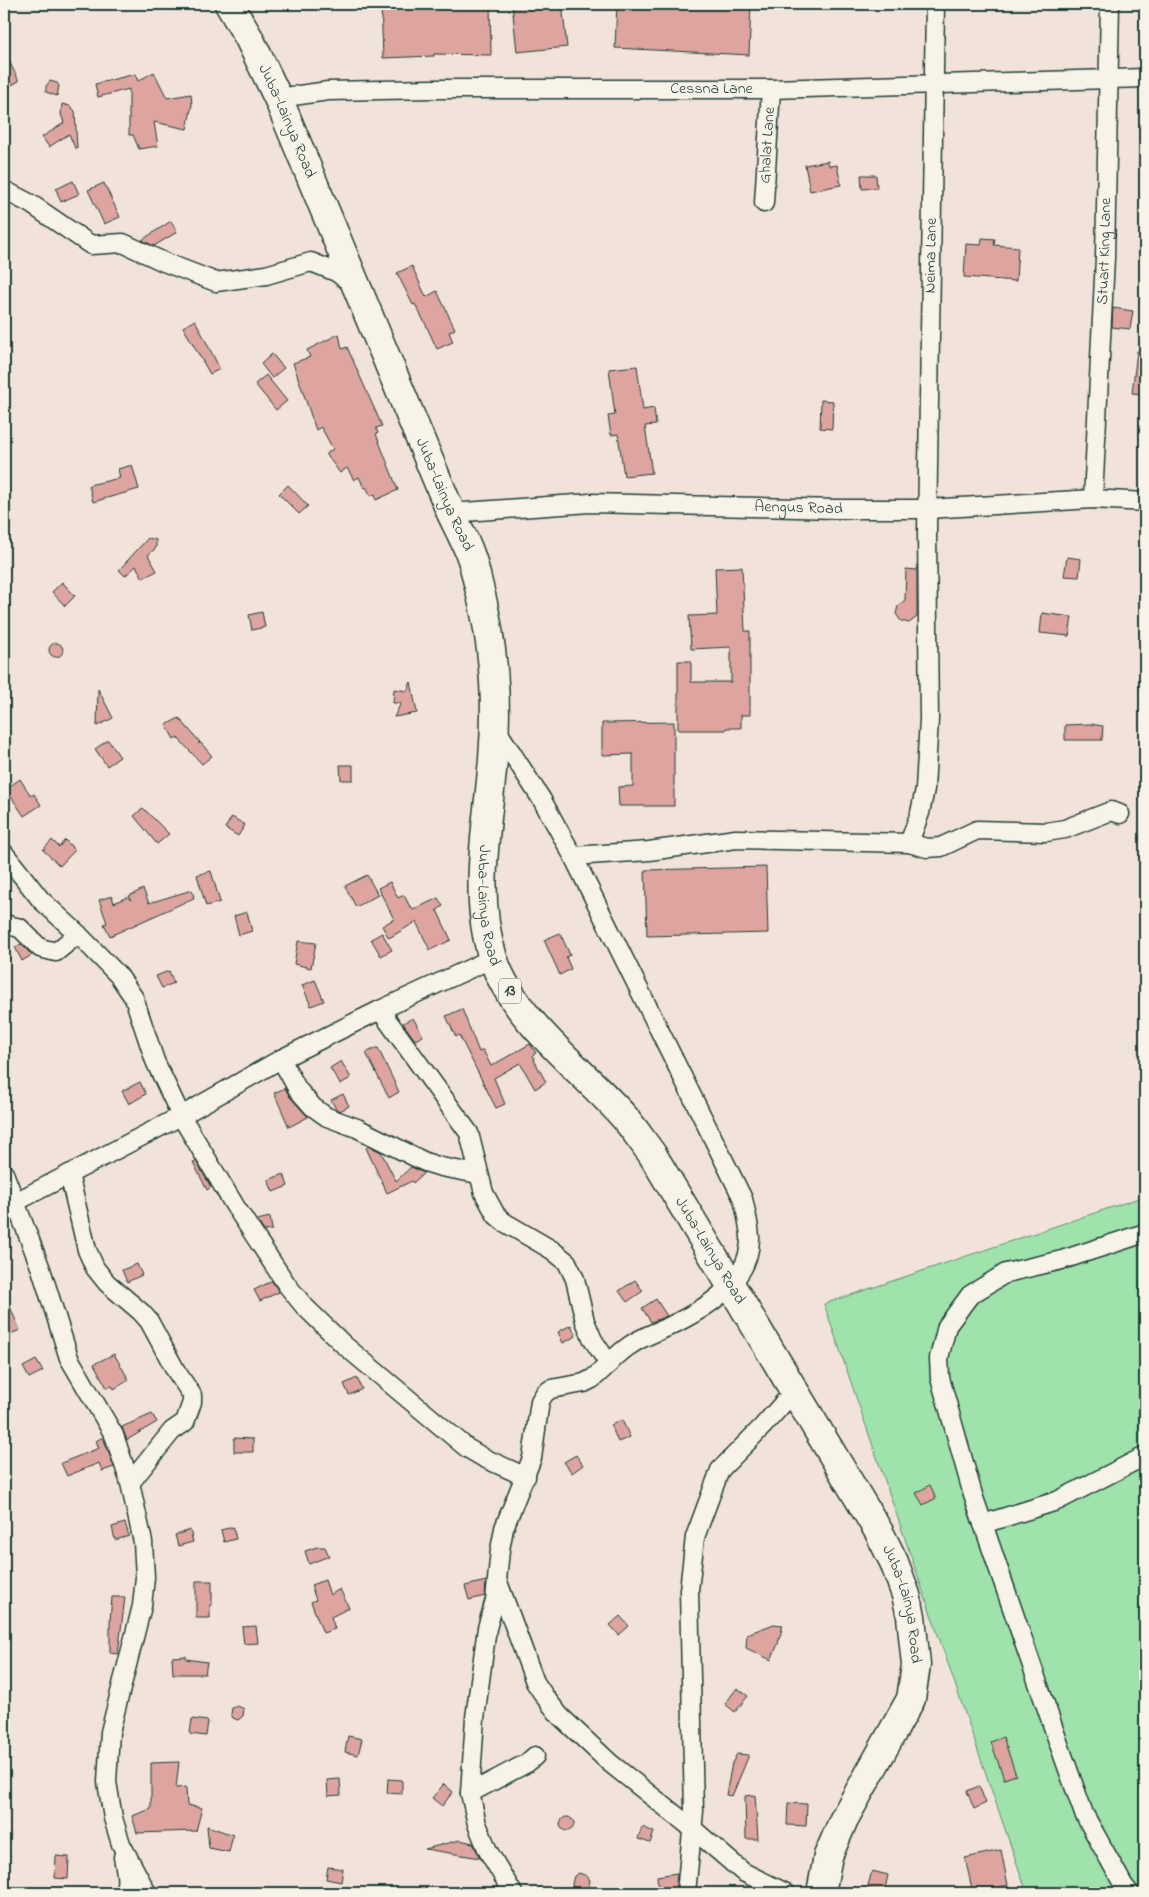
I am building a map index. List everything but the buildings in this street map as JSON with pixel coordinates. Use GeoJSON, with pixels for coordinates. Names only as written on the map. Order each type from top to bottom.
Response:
{"type":"FeatureCollection","features":[{"type":"Feature","properties":{"kind":"main road","name":"Juba-Lainya Road"},"geometry":{"type":"LineString","coordinates":[[229,4],[249,38],[278,98],[450,513],[470,553],[491,641],[495,727],[482,889],[484,916],[493,958],[516,1003],[548,1040],[625,1118],[652,1154],[874,1524],[894,1562],[906,1594],[911,1616],[916,1665],[911,1700],[844,1819],[828,1856],[821,1893]]}},
{"type":"Feature","properties":{"kind":"street","name":"Neima Lane"},"geometry":{"type":"LineString","coordinates":[[908,843],[920,814],[925,789],[929,719],[928,508],[936,4]]}},
{"type":"Feature","properties":{"kind":"street","name":"Stuart King Lane"},"geometry":{"type":"LineString","coordinates":[[1093,500],[1104,258],[1110,4]]}},
{"type":"Feature","properties":{"kind":"street","name":"Cessna Lane"},"geometry":{"type":"LineString","coordinates":[[278,98],[328,92],[432,89],[771,89],[1145,78]]}},
{"type":"Feature","properties":{"kind":"street","name":"Ghalat Lane"},"geometry":{"type":"LineString","coordinates":[[764,203],[771,89]]}},
{"type":"Feature","properties":{"kind":"street"},"geometry":{"type":"LineString","coordinates":[[4,190],[31,204],[92,245],[123,243],[164,262],[216,282],[266,275],[311,262],[336,272],[358,288]]}},
{"type":"Feature","properties":{"kind":"street","name":"Aengus Road"},"geometry":{"type":"LineString","coordinates":[[450,513],[590,503],[928,508],[1093,500],[1145,502]]}},
{"type":"Feature","properties":{"kind":"street"},"geometry":{"type":"LineString","coordinates":[[495,727],[542,800],[573,856],[743,1199],[748,1218],[750,1238],[748,1254],[741,1269],[731,1284],[713,1303],[691,1316],[629,1345],[592,1379],[584,1383],[558,1387],[545,1393],[540,1401],[532,1458],[504,1528],[500,1550],[495,1600],[487,1628],[477,1700],[470,1793],[477,1824],[488,1851],[514,1893]]}},
{"type":"Feature","properties":{"kind":"street"},"geometry":{"type":"LineString","coordinates":[[573,856],[649,851],[736,839],[908,843],[927,848],[941,847],[977,830],[1046,832],[1065,830],[1111,811],[1120,814]]}},
{"type":"Feature","properties":{"kind":"street"},"geometry":{"type":"LineString","coordinates":[[4,853],[41,900],[119,976],[134,998],[155,1061],[182,1116],[249,1228],[287,1286],[304,1306],[344,1345],[468,1448],[484,1458],[526,1477]]}},
{"type":"Feature","properties":{"kind":"street"},"geometry":{"type":"LineString","coordinates":[[4,924],[20,928],[40,948],[56,952],[78,934]]}},
{"type":"Feature","properties":{"kind":"street"},"geometry":{"type":"LineString","coordinates":[[10,1205],[182,1116],[281,1059],[380,1010],[493,958]]}},
{"type":"Feature","properties":{"kind":"street"},"geometry":{"type":"LineString","coordinates":[[380,1010],[469,1133],[484,1193],[496,1215],[504,1222],[552,1250],[567,1262],[575,1280],[585,1321],[609,1364]]}},
{"type":"Feature","properties":{"kind":"street"},"geometry":{"type":"LineString","coordinates":[[281,1059],[298,1090],[312,1107],[327,1117],[357,1128],[425,1162],[478,1174]]}},
{"type":"Feature","properties":{"kind":"street"},"geometry":{"type":"LineString","coordinates":[[4,1173],[10,1205],[41,1269],[75,1370],[114,1435],[130,1484],[142,1542],[145,1577],[142,1606],[110,1732],[108,1782],[113,1818],[121,1844],[126,1877],[124,1893]]}},
{"type":"Feature","properties":{"kind":"street"},"geometry":{"type":"LineString","coordinates":[[69,1174],[87,1250],[95,1268],[107,1283],[149,1321],[176,1371],[192,1395],[192,1402],[184,1422],[172,1431],[130,1484]]}},
{"type":"Feature","properties":{"kind":"street"},"geometry":{"type":"LineString","coordinates":[[1130,1893],[1124,1886],[1084,1814],[983,1524],[940,1378],[939,1358],[947,1326],[970,1295],[1006,1273],[1062,1260],[1145,1233]]}},
{"type":"Feature","properties":{"kind":"street"},"geometry":{"type":"LineString","coordinates":[[686,1893],[694,1811],[689,1590],[695,1537],[720,1470],[764,1426],[795,1390]]}},
{"type":"Feature","properties":{"kind":"street"},"geometry":{"type":"LineString","coordinates":[[983,1524],[1057,1500],[1145,1456]]}},
{"type":"Feature","properties":{"kind":"street"},"geometry":{"type":"LineString","coordinates":[[497,1581],[535,1682],[560,1716],[610,1763],[693,1829],[743,1872],[786,1893]]}},
{"type":"Feature","properties":{"kind":"street"},"geometry":{"type":"LineString","coordinates":[[470,1793],[528,1762],[535,1756]]}},
{"type":"Feature","properties":{"kind":"street"},"geometry":{"type":"LineString","coordinates":[[121,1844],[147,1893]]}},
{"type":"Feature","properties":{"kind":"green space"},"geometry":{"type":"Polygon","coordinates":[[[1145,1196],[1145,1893],[1027,1893],[824,1304],[1145,1196]]]}}]}
